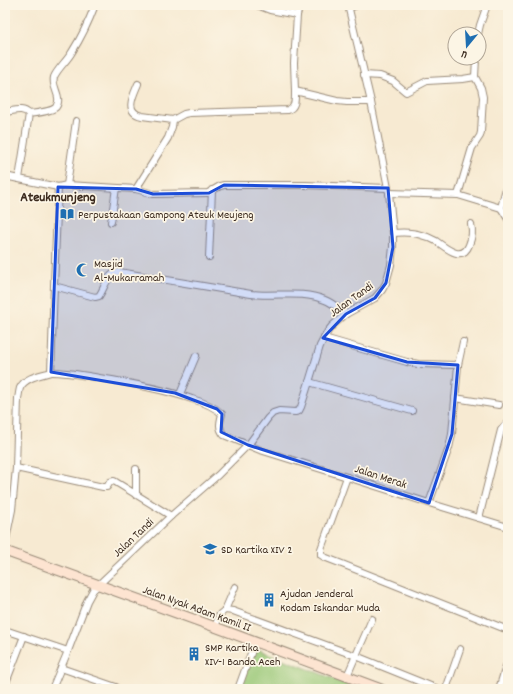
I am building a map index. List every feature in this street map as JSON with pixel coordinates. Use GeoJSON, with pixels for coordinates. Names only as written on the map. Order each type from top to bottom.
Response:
{"type":"FeatureCollection","features":[{"type":"Feature","properties":{"kind":"street"},"geometry":{"type":"LineString","coordinates":[[5,112],[20,110],[26,111],[29,114],[49,111],[56,107],[58,98],[54,84],[54,77],[73,51],[95,5]]}},
{"type":"Feature","properties":{"kind":"street"},"geometry":{"type":"LineString","coordinates":[[257,5],[270,10],[297,15]]}},
{"type":"Feature","properties":{"kind":"street"},"geometry":{"type":"LineString","coordinates":[[138,84],[131,102],[131,106],[134,113],[142,116],[173,120],[189,113],[291,109],[294,104],[294,63],[297,15],[300,5]]}},
{"type":"Feature","properties":{"kind":"street"},"geometry":{"type":"LineString","coordinates":[[348,6],[357,5]]}},
{"type":"Feature","properties":{"kind":"street"},"geometry":{"type":"LineString","coordinates":[[480,26],[487,5]]}},
{"type":"Feature","properties":{"kind":"street","name":"Jalan Tandi"},"geometry":{"type":"LineString","coordinates":[[52,689],[87,601],[98,585],[171,516],[218,475],[248,445],[273,413],[280,411],[295,412],[299,410],[320,346],[332,326],[346,314],[375,298],[386,283],[391,265],[393,247],[389,190],[371,102],[348,6]]}},
{"type":"Feature","properties":{"kind":"street"},"geometry":{"type":"LineString","coordinates":[[458,195],[472,148],[481,132],[483,97],[481,88],[475,77],[476,66]]}},
{"type":"Feature","properties":{"kind":"street"},"geometry":{"type":"LineString","coordinates":[[364,75],[380,76],[393,81],[406,92],[427,81],[475,77]]}},
{"type":"Feature","properties":{"kind":"street"},"geometry":{"type":"LineString","coordinates":[[295,92],[347,102],[371,102]]}},
{"type":"Feature","properties":{"kind":"street"},"geometry":{"type":"LineString","coordinates":[[19,179],[29,114]]}},
{"type":"Feature","properties":{"kind":"street"},"geometry":{"type":"LineString","coordinates":[[136,189],[168,138],[173,120]]}},
{"type":"Feature","properties":{"kind":"street"},"geometry":{"type":"LineString","coordinates":[[67,186],[76,121]]}},
{"type":"Feature","properties":{"kind":"street"},"geometry":{"type":"LineString","coordinates":[[5,176],[58,187],[67,186],[136,189],[153,194],[208,193],[224,185],[305,185],[458,195],[501,208],[508,219]]}},
{"type":"Feature","properties":{"kind":"street"},"geometry":{"type":"LineString","coordinates":[[501,208],[508,180]]}},
{"type":"Feature","properties":{"kind":"street"},"geometry":{"type":"LineString","coordinates":[[51,372],[58,187]]}},
{"type":"Feature","properties":{"kind":"street"},"geometry":{"type":"LineString","coordinates":[[111,222],[116,188]]}},
{"type":"Feature","properties":{"kind":"street"},"geometry":{"type":"LineString","coordinates":[[209,257],[212,190]]}},
{"type":"Feature","properties":{"kind":"street"},"geometry":{"type":"LineString","coordinates":[[393,233],[404,232],[421,235],[435,240],[448,250],[456,253],[462,253],[467,250],[471,239],[473,232],[471,224]]}},
{"type":"Feature","properties":{"kind":"street"},"geometry":{"type":"LineString","coordinates":[[54,286],[95,297],[99,296],[110,275],[114,272],[119,272],[251,294],[306,294],[326,300],[346,314]]}},
{"type":"Feature","properties":{"kind":"street"},"geometry":{"type":"LineString","coordinates":[[324,338],[407,362],[418,364],[458,364]]}},
{"type":"Feature","properties":{"kind":"street"},"geometry":{"type":"LineString","coordinates":[[429,503],[449,448],[452,434],[458,364],[463,342]]}},
{"type":"Feature","properties":{"kind":"street"},"geometry":{"type":"LineString","coordinates":[[5,544],[12,510],[16,468],[18,398],[20,388],[24,382],[51,372],[69,373],[180,394],[196,356]]}},
{"type":"Feature","properties":{"kind":"street"},"geometry":{"type":"LineString","coordinates":[[309,382],[412,411]]}},
{"type":"Feature","properties":{"kind":"street","name":"Jalan Merak"},"geometry":{"type":"LineString","coordinates":[[180,394],[217,409],[222,414],[220,426],[221,432],[224,435],[260,450],[508,526]]}},
{"type":"Feature","properties":{"kind":"street"},"geometry":{"type":"LineString","coordinates":[[455,398],[500,405]]}},
{"type":"Feature","properties":{"kind":"street"},"geometry":{"type":"LineString","coordinates":[[479,518],[501,430],[505,424],[508,423]]}},
{"type":"Feature","properties":{"kind":"street"},"geometry":{"type":"LineString","coordinates":[[16,468],[103,487],[107,487],[110,482],[114,481],[171,516]]}},
{"type":"Feature","properties":{"kind":"street"},"geometry":{"type":"LineString","coordinates":[[136,469],[136,495]]}},
{"type":"Feature","properties":{"kind":"street"},"geometry":{"type":"LineString","coordinates":[[347,476],[321,549],[321,554],[324,557],[508,630]]}},
{"type":"Feature","properties":{"kind":"street","name":"Jalan Nyak Adam Kamil II"},"geometry":{"type":"LineString","coordinates":[[5,551],[381,689]]}},
{"type":"Feature","properties":{"kind":"street"},"geometry":{"type":"LineString","coordinates":[[215,627],[220,614],[225,610],[235,587]]}},
{"type":"Feature","properties":{"kind":"street"},"geometry":{"type":"LineString","coordinates":[[225,610],[233,611],[356,656],[438,689]]}},
{"type":"Feature","properties":{"kind":"street"},"geometry":{"type":"LineString","coordinates":[[347,676],[372,619]]}},
{"type":"Feature","properties":{"kind":"street"},"geometry":{"type":"LineString","coordinates":[[5,630],[68,650]]}},
{"type":"Feature","properties":{"kind":"street"},"geometry":{"type":"LineString","coordinates":[[5,685],[24,636]]}},
{"type":"Feature","properties":{"kind":"street"},"geometry":{"type":"LineString","coordinates":[[238,689],[255,642]]}},
{"type":"Feature","properties":{"kind":"street"},"geometry":{"type":"LineString","coordinates":[[446,689],[460,649]]}},
{"type":"Feature","properties":{"kind":"street"},"geometry":{"type":"LineString","coordinates":[[499,689],[506,666]]}},
{"type":"Feature","properties":{"kind":"street"},"geometry":{"type":"LineString","coordinates":[[61,668],[116,687],[117,689]]}},
{"type":"Feature","properties":{"kind":"highlighted area"},"geometry":{"type":"Polygon","coordinates":[[[224,185],[388,188],[393,247],[386,283],[375,298],[346,314],[323,338],[407,362],[458,365],[452,434],[429,503],[248,445],[221,432],[222,414],[217,409],[175,393],[51,372],[58,187],[136,189],[153,194],[209,193],[224,185]]]}},
{"type":"Feature","properties":{"kind":"green space"},"geometry":{"type":"Polygon","coordinates":[[[254,648],[360,689],[238,689],[254,648]]]}},
{"type":"Feature","properties":{"kind":"place","name":"Perpustakaan Gampong Ateuk Meujeng"},"geometry":{"type":"Point","coordinates":[67,214]}},
{"type":"Feature","properties":{"kind":"place","name":"Masjid Al-Mukarramah"},"geometry":{"type":"Point","coordinates":[83,270]}},
{"type":"Feature","properties":{"kind":"place","name":"SD Kartika XIV 2"},"geometry":{"type":"Point","coordinates":[210,549]}},
{"type":"Feature","properties":{"kind":"place","name":"Ajudan Jenderal Kodam Iskandar Muda"},"geometry":{"type":"Point","coordinates":[269,600]}},
{"type":"Feature","properties":{"kind":"place","name":"SMP Kartika XIV-1 Banda Aceh"},"geometry":{"type":"Point","coordinates":[194,654]}},
{"type":"Feature","properties":{"kind":"district","name":"Ateukmunjeng"},"geometry":{"type":"Point","coordinates":[58,196]}}]}
